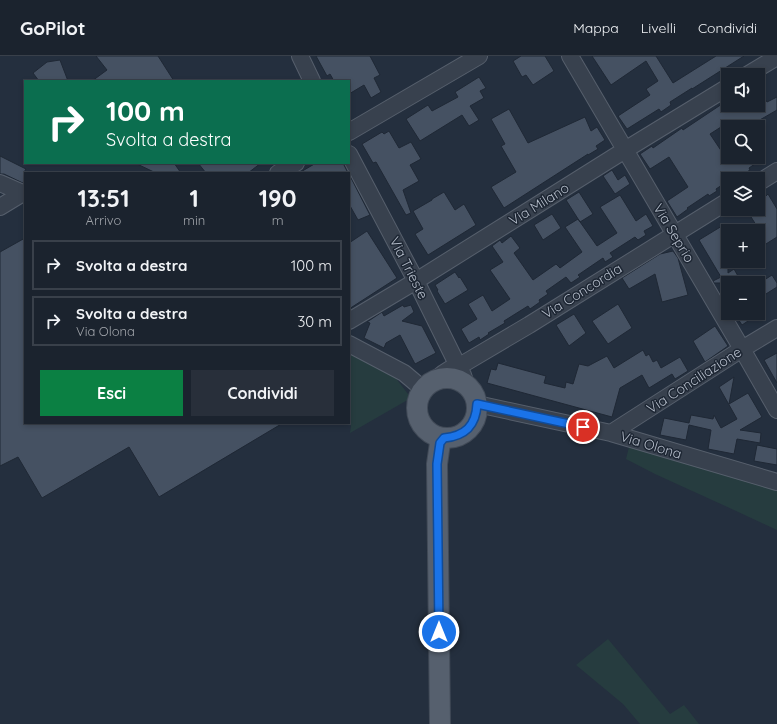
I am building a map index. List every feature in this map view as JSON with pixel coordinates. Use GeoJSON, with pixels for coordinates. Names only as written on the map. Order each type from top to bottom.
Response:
{"type":"FeatureCollection","features":[{"type":"Feature","properties":{"kind":"main road"},"geometry":{"type":"LineString","coordinates":[[443,378],[459,380],[466,384],[475,396],[477,404],[477,413],[474,422],[461,434],[453,437],[444,438],[435,436],[427,431],[421,424],[418,415],[418,397],[429,384],[443,378]]}},
{"type":"Feature","properties":{"kind":"main road"},"geometry":{"type":"LineString","coordinates":[[440,724],[437,464],[440,443],[444,438]]}},
{"type":"Feature","properties":{"kind":"street"},"geometry":{"type":"LineString","coordinates":[[350,131],[479,56]]}},
{"type":"Feature","properties":{"kind":"street","name":"Via Seprio"},"geometry":{"type":"LineString","coordinates":[[570,56],[777,410]]}},
{"type":"Feature","properties":{"kind":"street"},"geometry":{"type":"LineString","coordinates":[[758,68],[777,56]]}},
{"type":"Feature","properties":{"kind":"street"},"geometry":{"type":"LineString","coordinates":[[306,58],[312,80]]}},
{"type":"Feature","properties":{"kind":"street","name":"Via Milano"},"geometry":{"type":"LineString","coordinates":[[350,320],[416,281],[721,90]]}},
{"type":"Feature","properties":{"kind":"street","name":"Via Trieste"},"geometry":{"type":"LineString","coordinates":[[350,156],[416,281],[463,375],[466,384]]}},
{"type":"Feature","properties":{"kind":"street"},"geometry":{"type":"LineString","coordinates":[[280,172],[294,164]]}},
{"type":"Feature","properties":{"kind":"street"},"geometry":{"type":"LineString","coordinates":[[765,179],[777,171]]}},
{"type":"Feature","properties":{"kind":"street"},"geometry":{"type":"LineString","coordinates":[[0,183],[24,194]]}},
{"type":"Feature","properties":{"kind":"street"},"geometry":{"type":"LineString","coordinates":[[0,207],[24,194]]}},
{"type":"Feature","properties":{"kind":"street","name":"Via Concordia"},"geometry":{"type":"LineString","coordinates":[[429,384],[444,372],[463,364],[529,325],[721,206]]}},
{"type":"Feature","properties":{"kind":"street","name":"Via Conciliazione"},"geometry":{"type":"LineString","coordinates":[[611,433],[777,328]]}},
{"type":"Feature","properties":{"kind":"street"},"geometry":{"type":"LineString","coordinates":[[350,345],[404,373],[429,384]]}},
{"type":"Feature","properties":{"kind":"street","name":"Via Olona"},"geometry":{"type":"LineString","coordinates":[[477,404],[611,433],[777,482]]}},
{"type":"Feature","properties":{"kind":"green space"},"geometry":{"type":"Polygon","coordinates":[[[350,354],[395,377],[411,398],[350,433],[350,354]]]}},
{"type":"Feature","properties":{"kind":"green space"},"geometry":{"type":"Polygon","coordinates":[[[629,447],[777,489],[777,530],[655,474],[626,459],[629,447]]]}},
{"type":"Feature","properties":{"kind":"green space"},"geometry":{"type":"Polygon","coordinates":[[[608,639],[670,714],[684,705],[699,724],[640,724],[623,704],[576,665],[608,639]]]}},
{"type":"Feature","properties":{"kind":"building"},"geometry":{"type":"Polygon","coordinates":[[[96,56],[158,56],[173,80],[93,80],[107,70],[96,56]]]}},
{"type":"Feature","properties":{"kind":"building"},"geometry":{"type":"Polygon","coordinates":[[[316,56],[370,56],[380,75],[374,78],[381,92],[371,98],[364,85],[350,93],[350,80],[333,80],[330,74],[327,76],[316,56]]]}},
{"type":"Feature","properties":{"kind":"building"},"geometry":{"type":"Polygon","coordinates":[[[521,56],[545,56],[554,71],[533,85],[526,75],[522,77],[513,61],[521,56]]]}},
{"type":"Feature","properties":{"kind":"building"},"geometry":{"type":"Polygon","coordinates":[[[592,56],[656,56],[673,83],[716,56],[744,56],[725,68],[721,68],[721,71],[670,102],[671,105],[661,112],[659,109],[627,129],[618,116],[650,95],[646,89],[658,81],[646,61],[611,85],[592,56]]]}},
{"type":"Feature","properties":{"kind":"building"},"geometry":{"type":"Polygon","coordinates":[[[60,60],[68,80],[38,80],[33,73],[47,62],[60,60]]]}},
{"type":"Feature","properties":{"kind":"building"},"geometry":{"type":"Polygon","coordinates":[[[479,77],[486,88],[480,91],[484,98],[470,106],[479,120],[469,126],[462,115],[420,141],[406,119],[428,105],[432,111],[458,97],[455,92],[479,77]]]}},
{"type":"Feature","properties":{"kind":"building"},"geometry":{"type":"Polygon","coordinates":[[[777,97],[777,110],[760,120],[721,120],[721,127],[710,134],[721,150],[721,164],[755,164],[749,168],[750,170],[747,172],[721,172],[721,186],[716,189],[717,191],[709,196],[708,194],[687,208],[688,209],[677,217],[667,201],[688,187],[669,157],[650,169],[640,154],[652,146],[653,148],[682,128],[683,130],[721,105],[721,112],[765,112],[765,99],[767,102],[777,97]]]}},
{"type":"Feature","properties":{"kind":"building"},"geometry":{"type":"Polygon","coordinates":[[[509,109],[528,143],[585,117],[591,131],[597,127],[605,140],[596,146],[598,149],[504,208],[491,187],[516,172],[501,146],[505,144],[491,119],[509,109]]]}},
{"type":"Feature","properties":{"kind":"building"},"geometry":{"type":"Polygon","coordinates":[[[389,131],[399,148],[411,142],[421,159],[410,165],[419,181],[403,190],[411,213],[406,215],[376,162],[373,163],[362,144],[382,132],[384,134],[389,131]]]}},
{"type":"Feature","properties":{"kind":"building"},"geometry":{"type":"Polygon","coordinates":[[[0,156],[26,169],[24,172],[24,184],[4,174],[0,174],[0,156]]]}},
{"type":"Feature","properties":{"kind":"building"},"geometry":{"type":"Polygon","coordinates":[[[137,164],[175,164],[180,172],[154,172],[137,164]]]}},
{"type":"Feature","properties":{"kind":"building"},"geometry":{"type":"Polygon","coordinates":[[[199,164],[260,164],[249,172],[205,172],[199,164]]]}},
{"type":"Feature","properties":{"kind":"building"},"geometry":{"type":"Polygon","coordinates":[[[314,164],[344,164],[348,172],[301,172],[314,164]]]}},
{"type":"Feature","properties":{"kind":"building"},"geometry":{"type":"Polygon","coordinates":[[[612,170],[618,180],[625,175],[630,184],[615,194],[603,176],[612,170]]]}},
{"type":"Feature","properties":{"kind":"building"},"geometry":{"type":"Polygon","coordinates":[[[350,176],[370,215],[358,220],[350,206],[350,176]]]}},
{"type":"Feature","properties":{"kind":"building"},"geometry":{"type":"Polygon","coordinates":[[[444,192],[455,210],[464,204],[476,225],[428,255],[415,234],[423,229],[413,211],[444,192]]]}},
{"type":"Feature","properties":{"kind":"building"},"geometry":{"type":"Polygon","coordinates":[[[579,192],[593,214],[580,222],[566,200],[579,192]]]}},
{"type":"Feature","properties":{"kind":"building"},"geometry":{"type":"Polygon","coordinates":[[[768,194],[777,209],[777,237],[765,245],[765,224],[755,224],[750,216],[765,216],[765,197],[768,194]]]}},
{"type":"Feature","properties":{"kind":"building"},"geometry":{"type":"Polygon","coordinates":[[[620,195],[636,221],[646,214],[653,226],[644,231],[646,235],[638,240],[635,237],[610,253],[613,257],[605,262],[603,258],[578,275],[580,277],[571,283],[566,277],[546,291],[548,294],[530,309],[528,306],[504,321],[505,323],[488,333],[489,334],[480,340],[479,337],[469,343],[461,329],[477,319],[468,304],[483,295],[492,311],[510,299],[490,270],[503,262],[492,246],[500,240],[502,243],[511,236],[520,248],[514,253],[533,280],[556,264],[560,268],[582,252],[565,227],[578,219],[597,246],[617,233],[600,207],[620,195]]]}},
{"type":"Feature","properties":{"kind":"building"},"geometry":{"type":"Polygon","coordinates":[[[552,214],[561,228],[543,240],[534,225],[552,214]]]}},
{"type":"Feature","properties":{"kind":"building"},"geometry":{"type":"Polygon","coordinates":[[[721,227],[721,268],[728,268],[728,273],[734,269],[738,276],[721,277],[699,240],[721,227]]]}},
{"type":"Feature","properties":{"kind":"building"},"geometry":{"type":"Polygon","coordinates":[[[367,231],[397,278],[350,308],[350,242],[367,231]]]}},
{"type":"Feature","properties":{"kind":"building"},"geometry":{"type":"Polygon","coordinates":[[[24,239],[24,424],[281,424],[159,497],[129,447],[42,498],[18,457],[0,466],[0,252],[24,239]]]}},
{"type":"Feature","properties":{"kind":"building"},"geometry":{"type":"Polygon","coordinates":[[[673,251],[678,258],[688,295],[662,302],[655,274],[629,289],[622,278],[660,254],[673,251]]]}},
{"type":"Feature","properties":{"kind":"building"},"geometry":{"type":"Polygon","coordinates":[[[455,272],[468,290],[445,304],[435,285],[455,272]]]}},
{"type":"Feature","properties":{"kind":"building"},"geometry":{"type":"Polygon","coordinates":[[[772,275],[777,283],[777,287],[765,295],[765,280],[772,275]]]}},
{"type":"Feature","properties":{"kind":"building"},"geometry":{"type":"Polygon","coordinates":[[[721,277],[721,283],[714,283],[713,281],[721,277]]]}},
{"type":"Feature","properties":{"kind":"building"},"geometry":{"type":"Polygon","coordinates":[[[618,304],[632,328],[608,344],[592,321],[618,304]]]}},
{"type":"Feature","properties":{"kind":"building"},"geometry":{"type":"Polygon","coordinates":[[[403,305],[404,307],[411,305],[414,312],[402,321],[422,326],[436,353],[415,364],[400,335],[386,343],[384,348],[364,338],[370,323],[367,322],[382,312],[384,316],[403,305]]]}},
{"type":"Feature","properties":{"kind":"building"},"geometry":{"type":"Polygon","coordinates":[[[574,314],[586,333],[569,346],[556,325],[574,314]]]}},
{"type":"Feature","properties":{"kind":"building"},"geometry":{"type":"Polygon","coordinates":[[[739,320],[750,320],[742,325],[739,320]]]}},
{"type":"Feature","properties":{"kind":"building"},"geometry":{"type":"Polygon","coordinates":[[[715,326],[728,346],[705,362],[693,341],[715,326]]]}},
{"type":"Feature","properties":{"kind":"building"},"geometry":{"type":"Polygon","coordinates":[[[643,350],[646,356],[649,354],[653,362],[657,360],[661,368],[680,357],[688,371],[675,379],[672,374],[649,388],[642,375],[620,388],[612,417],[487,383],[491,369],[496,370],[498,363],[546,376],[544,383],[565,388],[566,382],[573,384],[579,364],[588,366],[607,356],[614,368],[643,350]]]}},
{"type":"Feature","properties":{"kind":"building"},"geometry":{"type":"Polygon","coordinates":[[[777,353],[777,383],[764,360],[777,353]]]}},
{"type":"Feature","properties":{"kind":"building"},"geometry":{"type":"Polygon","coordinates":[[[734,377],[729,404],[748,393],[762,417],[740,430],[761,433],[760,443],[737,439],[734,454],[708,449],[711,430],[689,425],[686,440],[660,435],[664,418],[689,423],[691,415],[713,419],[714,415],[721,428],[737,419],[719,387],[734,377]]]}},
{"type":"Feature","properties":{"kind":"building"},"geometry":{"type":"Polygon","coordinates":[[[757,445],[777,449],[777,465],[754,461],[757,445]]]}},
{"type":"Feature","properties":{"kind":"route"},"geometry":{"type":"LineString","coordinates":[[439,632],[437,464],[440,443],[444,438],[453,437],[468,429],[474,422],[477,413],[477,404],[583,427]]}}]}
